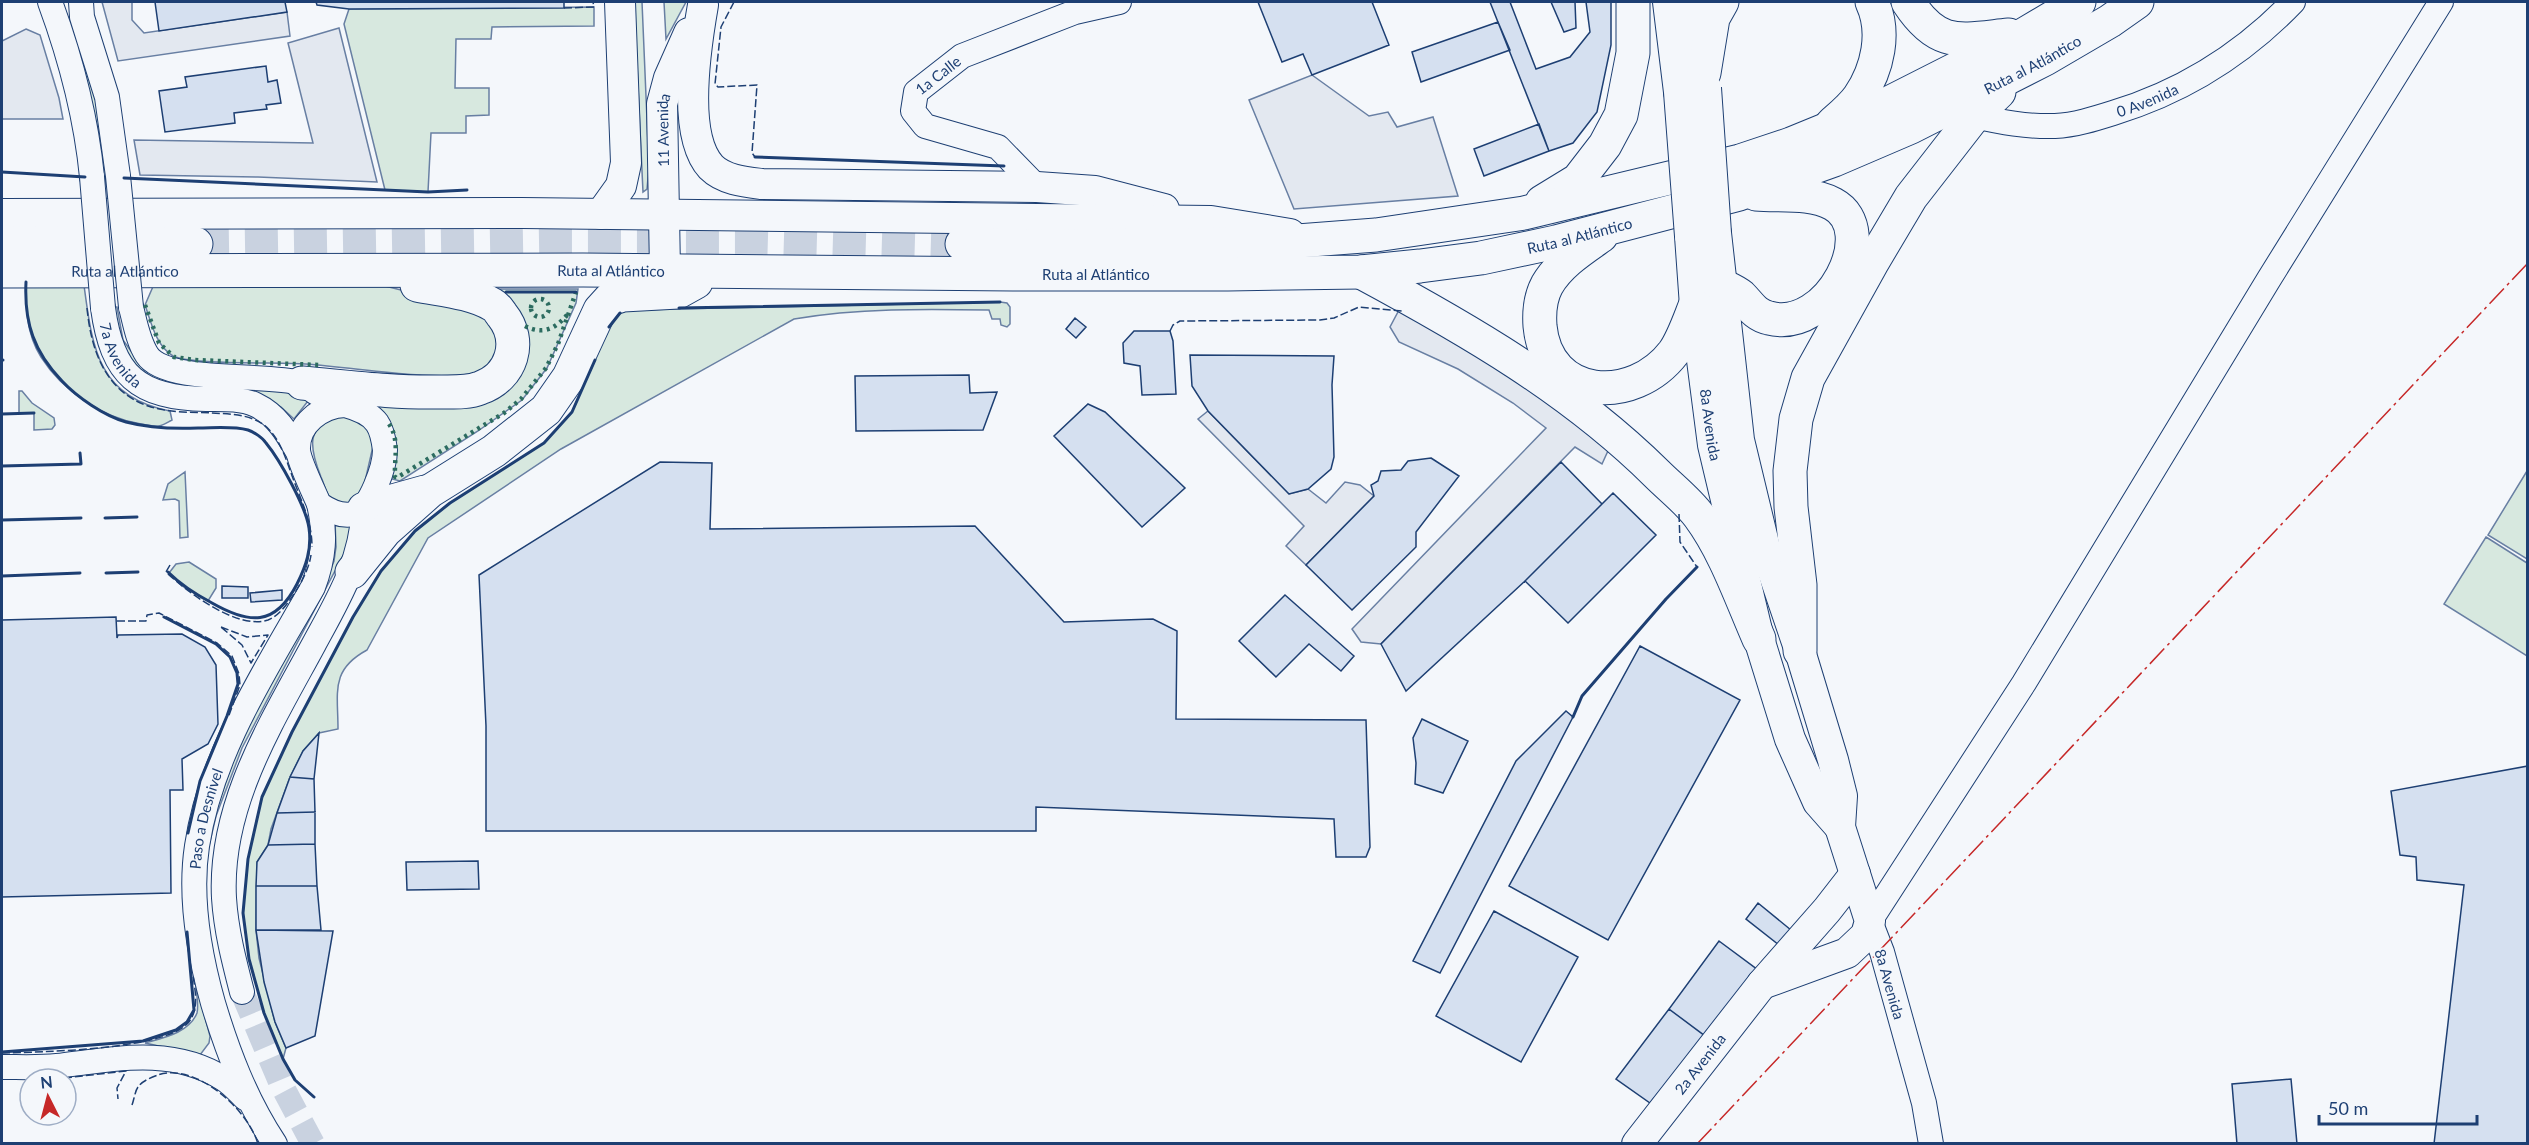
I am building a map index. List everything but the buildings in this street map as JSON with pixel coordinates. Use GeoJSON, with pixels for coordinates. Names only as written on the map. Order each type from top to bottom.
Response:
{"type":"FeatureCollection","features":[{"type":"Feature","properties":{"kind":"highway"},"geometry":{"type":"LineString","coordinates":[[1524,213],[1578,180],[1605,145],[1621,115],[1633,53],[1633,2]]}},
{"type":"Feature","properties":{"kind":"highway"},"geometry":{"type":"LineString","coordinates":[[1696,84],[1713,18],[1722,2]]}},
{"type":"Feature","properties":{"kind":"highway"},"geometry":{"type":"LineString","coordinates":[[1827,130],[1858,98],[1873,70],[1880,29],[1872,2]]}},
{"type":"Feature","properties":{"kind":"highway"},"geometry":{"type":"LineString","coordinates":[[1908,2],[1933,32],[1942,36],[2035,46]]}},
{"type":"Feature","properties":{"kind":"highway","name":"Ruta al Atlántico"},"geometry":{"type":"LineString","coordinates":[[963,244],[1043,246],[1258,244],[1398,232],[1524,213],[1740,161],[1827,130],[2035,46],[2110,21],[2137,2]]}},
{"type":"Feature","properties":{"kind":"highway"},"geometry":{"type":"LineString","coordinates":[[2110,21],[2156,2]]}},
{"type":"Feature","properties":{"kind":"highway","name":"Ruta al Atlántico"},"geometry":{"type":"LineString","coordinates":[[2,271],[717,270],[1013,274],[1361,272],[1480,258],[1556,242],[1739,194],[1834,160],[1911,127],[2035,46],[2068,6]]}},
{"type":"Feature","properties":{"kind":"highway"},"geometry":{"type":"LineString","coordinates":[[1800,651],[1800,585],[1791,507],[1790,471],[1800,402],[1821,352],[1911,197],[1974,116],[2035,46]]}},
{"type":"Feature","properties":{"kind":"highway"},"geometry":{"type":"LineString","coordinates":[[1721,285],[1740,296],[1752,310],[1767,318],[1787,321],[1806,316],[1823,303],[1839,284],[1851,249],[1851,222],[1843,211],[1832,203],[1813,197],[1739,194]]}},
{"type":"Feature","properties":{"kind":"highway"},"geometry":{"type":"LineString","coordinates":[[1619,225],[1578,252],[1559,269],[1546,286],[1540,306],[1541,334],[1546,349],[1557,367],[1575,381],[1595,388],[1616,388],[1635,383],[1658,369],[1675,351],[1695,306]]}},
{"type":"Feature","properties":{"kind":"highway","name":"Ruta al Atlántico"},"geometry":{"type":"LineString","coordinates":[[2,243],[196,244]]}},
{"type":"Feature","properties":{"kind":"highway"},"geometry":{"type":"LineString","coordinates":[[352,572],[385,531],[429,491],[503,444],[546,410],[569,377],[600,310],[610,299],[622,295],[678,292],[717,270]]}},
{"type":"Feature","properties":{"kind":"highway"},"geometry":{"type":"LineString","coordinates":[[302,383],[378,390],[455,392],[480,388],[500,377],[511,361],[514,341],[507,321],[495,305],[465,294],[348,271]]}},
{"type":"Feature","properties":{"kind":"highway"},"geometry":{"type":"LineString","coordinates":[[1361,272],[1485,341],[1579,406],[1625,443],[1699,516],[1723,558],[1759,639]]}},
{"type":"Feature","properties":{"kind":"highway"},"geometry":{"type":"LineString","coordinates":[[340,406],[378,390]]}},
{"type":"Feature","properties":{"kind":"highway"},"geometry":{"type":"LineString","coordinates":[[364,509],[429,491]]}},
{"type":"Feature","properties":{"kind":"main road"},"geometry":{"type":"LineString","coordinates":[[601,214],[621,186],[626,163],[620,2]]}},
{"type":"Feature","properties":{"kind":"main road","name":"8a Avenida"},"geometry":{"type":"LineString","coordinates":[[1668,2],[1696,84]]}},
{"type":"Feature","properties":{"kind":"main road","name":"8a Avenida"},"geometry":{"type":"LineString","coordinates":[[1693,2],[1703,234],[1695,306],[1713,445],[1759,639],[1790,739],[1818,802],[1840,827]]}},
{"type":"Feature","properties":{"kind":"main road"},"geometry":{"type":"LineString","coordinates":[[704,3],[693,76],[696,128],[703,153],[712,168],[733,180],[784,185],[1037,187],[1095,191],[1211,221]]}},
{"type":"Feature","properties":{"kind":"main road","name":"11 Avenida"},"geometry":{"type":"LineString","coordinates":[[665,270],[662,104],[680,52],[704,3]]}},
{"type":"Feature","properties":{"kind":"main road","name":"Ruta al Atlántico"},"geometry":{"type":"LineString","coordinates":[[2,214],[601,214],[1211,221],[1323,240]]}},
{"type":"Feature","properties":{"kind":"main road","name":"8a Avenida"},"geometry":{"type":"LineString","coordinates":[[1703,234],[1721,285],[1739,440],[1764,548],[1800,651],[1842,796],[1840,827],[1870,921]]}},
{"type":"Feature","properties":{"kind":"main road","name":"2a Avenida"},"geometry":{"type":"LineString","coordinates":[[1637,1143],[1762,984],[1827,910],[1855,874]]}},
{"type":"Feature","properties":{"kind":"main road"},"geometry":{"type":"LineString","coordinates":[[1762,984],[1847,953],[1866,935],[1870,921]]}},
{"type":"Feature","properties":{"kind":"street","name":"7a Avenida"},"geometry":{"type":"LineString","coordinates":[[50,2],[65,42],[81,97],[92,177],[107,332],[113,351],[128,374],[141,386],[159,393],[189,399],[242,401],[255,404],[282,425],[298,452]]}},
{"type":"Feature","properties":{"kind":"street","name":"7a Avenida"},"geometry":{"type":"LineString","coordinates":[[81,2],[82,17],[107,97],[115,140],[131,307],[136,329],[148,357],[167,368],[199,375],[266,378],[302,383],[340,406]]}},
{"type":"Feature","properties":{"kind":"street","name":"1a Calle"},"geometry":{"type":"LineString","coordinates":[[1037,187],[998,147],[925,126],[913,111],[916,92],[962,56],[1075,12],[1119,2]]}},
{"type":"Feature","properties":{"kind":"street","name":"0 Avenida"},"geometry":{"type":"LineString","coordinates":[[1974,116],[2025,126],[2058,126],[2086,122],[2139,105],[2183,86],[2237,52],[2276,20],[2293,2]]}},
{"type":"Feature","properties":{"kind":"street"},"geometry":{"type":"LineString","coordinates":[[1870,921],[2024,683],[2269,279],[2441,2]]}},
{"type":"Feature","properties":{"kind":"street"},"geometry":{"type":"LineString","coordinates":[[340,406],[362,411],[376,422],[383,439],[384,458],[375,487],[364,509],[354,514],[336,513],[319,504],[298,452],[303,433],[312,418],[327,408],[340,406]]}},
{"type":"Feature","properties":{"kind":"street","name":"Paso a Desnivel"},"geometry":{"type":"LineString","coordinates":[[275,1143],[233,1065],[204,970],[195,898],[197,845],[208,799],[224,753],[246,708],[313,587],[321,565],[324,540],[319,504]]}},
{"type":"Feature","properties":{"kind":"street","name":"Paso a Desnivel"},"geometry":{"type":"LineString","coordinates":[[242,992],[230,947],[224,898],[226,860],[232,823],[249,769],[352,572],[364,509]]}},
{"type":"Feature","properties":{"kind":"street","name":"8a Avenida"},"geometry":{"type":"LineString","coordinates":[[1870,921],[1882,952],[1924,1103],[1931,1143]]}},
{"type":"Feature","properties":{"kind":"street"},"geometry":{"type":"LineString","coordinates":[[2,1068],[55,1066],[161,1056],[195,1066],[225,1079],[252,1103]]}},
{"type":"Feature","properties":{"kind":"shaded area"},"geometry":{"type":"Polygon","coordinates":[[[102,2],[132,2],[132,20],[144,33],[287,12],[290,36],[118,61],[102,2]]]}},
{"type":"Feature","properties":{"kind":"shaded area"},"geometry":{"type":"Polygon","coordinates":[[[634,2],[642,2],[649,167],[647,189],[643,192],[634,2]]]}},
{"type":"Feature","properties":{"kind":"shaded area"},"geometry":{"type":"Polygon","coordinates":[[[664,2],[686,2],[666,39],[664,2]]]}},
{"type":"Feature","properties":{"kind":"shaded area"},"geometry":{"type":"Polygon","coordinates":[[[594,7],[594,26],[492,27],[491,39],[456,39],[455,88],[489,88],[489,115],[466,116],[466,133],[431,133],[428,192],[385,190],[344,24],[349,9],[594,7]]]}},
{"type":"Feature","properties":{"kind":"shaded area"},"geometry":{"type":"Polygon","coordinates":[[[68,20],[71,22],[96,95],[107,176],[101,176],[98,129],[68,20]]]}},
{"type":"Feature","properties":{"kind":"shaded area"},"geometry":{"type":"Polygon","coordinates":[[[339,28],[377,182],[140,175],[134,140],[313,143],[288,43],[339,28]]]}},
{"type":"Feature","properties":{"kind":"shaded area"},"geometry":{"type":"Polygon","coordinates":[[[26,29],[40,35],[63,119],[2,119],[2,41],[26,29]]]}},
{"type":"Feature","properties":{"kind":"shaded area"},"geometry":{"type":"Polygon","coordinates":[[[1312,75],[1369,116],[1388,112],[1397,127],[1433,117],[1458,196],[1294,209],[1249,100],[1312,75]]]}},
{"type":"Feature","properties":{"kind":"shaded area"},"geometry":{"type":"Polygon","coordinates":[[[26,277],[83,278],[94,345],[111,380],[126,393],[145,404],[170,411],[172,420],[157,426],[126,421],[84,401],[60,381],[41,357],[32,338],[26,308],[26,277]]]}},
{"type":"Feature","properties":{"kind":"shaded area"},"geometry":{"type":"Polygon","coordinates":[[[361,280],[465,306],[496,326],[498,360],[477,373],[432,376],[305,364],[182,359],[173,356],[162,346],[145,305],[155,282],[361,280]]]}},
{"type":"Feature","properties":{"kind":"shaded area"},"geometry":{"type":"Polygon","coordinates":[[[497,289],[578,289],[576,303],[547,368],[522,400],[400,481],[392,479],[384,420],[375,402],[501,387],[497,289]]]}},
{"type":"Feature","properties":{"kind":"shaded area"},"geometry":{"type":"Polygon","coordinates":[[[1007,303],[1010,307],[1010,324],[1007,327],[1001,325],[1000,319],[992,319],[989,310],[867,311],[794,319],[561,449],[428,538],[367,650],[355,658],[342,674],[337,693],[338,729],[319,733],[303,751],[290,777],[271,829],[268,845],[257,862],[256,930],[259,958],[275,1022],[286,1048],[283,1059],[264,1013],[249,959],[243,913],[248,859],[262,797],[292,732],[353,617],[381,571],[415,531],[450,503],[544,443],[572,412],[605,334],[618,313],[631,310],[1007,303]]]}},
{"type":"Feature","properties":{"kind":"shaded area"},"geometry":{"type":"Polygon","coordinates":[[[112,307],[117,307],[123,340],[141,365],[296,392],[308,401],[294,419],[281,407],[264,397],[189,388],[157,381],[129,361],[112,307]]]}},
{"type":"Feature","properties":{"kind":"shaded area"},"geometry":{"type":"Polygon","coordinates":[[[1399,310],[1415,313],[1612,442],[1602,464],[1575,447],[1381,644],[1361,642],[1352,629],[1546,428],[1513,403],[1458,369],[1399,342],[1390,327],[1399,310]]]}},
{"type":"Feature","properties":{"kind":"shaded area"},"geometry":{"type":"Polygon","coordinates":[[[19,391],[22,391],[32,403],[54,418],[55,425],[52,429],[34,430],[34,413],[19,413],[19,391]]]}},
{"type":"Feature","properties":{"kind":"shaded area"},"geometry":{"type":"Polygon","coordinates":[[[1208,411],[1289,494],[1308,489],[1326,503],[1345,482],[1360,485],[1374,496],[1306,565],[1286,546],[1304,526],[1198,419],[1208,411]]]}},
{"type":"Feature","properties":{"kind":"shaded area"},"geometry":{"type":"Polygon","coordinates":[[[342,415],[357,418],[368,428],[374,442],[363,490],[348,504],[337,503],[329,497],[317,466],[313,447],[313,438],[321,424],[342,415]]]}},
{"type":"Feature","properties":{"kind":"shaded area"},"geometry":{"type":"Polygon","coordinates":[[[2527,471],[2527,559],[2488,535],[2527,471]]]}},
{"type":"Feature","properties":{"kind":"shaded area"},"geometry":{"type":"Polygon","coordinates":[[[185,472],[188,537],[180,538],[179,501],[163,500],[168,484],[185,472]]]}},
{"type":"Feature","properties":{"kind":"shaded area"},"geometry":{"type":"Polygon","coordinates":[[[335,521],[354,525],[347,548],[242,748],[216,816],[209,845],[214,816],[238,747],[323,588],[334,561],[335,521]]]}},
{"type":"Feature","properties":{"kind":"shaded area"},"geometry":{"type":"Polygon","coordinates":[[[2486,537],[2527,563],[2527,656],[2444,604],[2486,537]]]}},
{"type":"Feature","properties":{"kind":"shaded area"},"geometry":{"type":"Polygon","coordinates":[[[189,562],[216,579],[216,588],[208,601],[182,586],[169,573],[176,564],[189,562]]]}},
{"type":"Feature","properties":{"kind":"shaded area"},"geometry":{"type":"Polygon","coordinates":[[[207,856],[204,887],[202,888],[207,856]]]}},
{"type":"Feature","properties":{"kind":"shaded area"},"geometry":{"type":"Polygon","coordinates":[[[196,984],[210,1036],[209,1043],[200,1055],[145,1043],[175,1034],[193,1020],[198,1010],[196,984]]]}},
{"type":"Feature","properties":{"kind":"tunnel"},"geometry":{"type":"LineString","coordinates":[[196,244],[552,238],[758,238],[962,244]]}},
{"type":"Feature","properties":{"kind":"tunnel"},"geometry":{"type":"LineString","coordinates":[[242,992],[281,1084],[313,1144]]}},
{"type":"Feature","properties":{"kind":"hedge"},"geometry":{"type":"LineString","coordinates":[[389,424],[396,450],[395,477],[398,477],[504,413],[521,399],[546,368],[558,344],[576,292]]}},
{"type":"Feature","properties":{"kind":"hedge"},"geometry":{"type":"LineString","coordinates":[[536,299],[544,299],[549,304],[549,308],[547,315],[536,317],[531,312],[531,304],[536,299]]}},
{"type":"Feature","properties":{"kind":"hedge"},"geometry":{"type":"LineString","coordinates":[[145,305],[159,343],[174,357],[195,360],[319,365]]}},
{"type":"Feature","properties":{"kind":"hedge"},"geometry":{"type":"LineString","coordinates":[[525,326],[537,330],[548,329],[558,324],[567,315]]}},
{"type":"Feature","properties":{"kind":"fence"},"geometry":{"type":"LineString","coordinates":[[564,8],[594,7],[593,2]]}},
{"type":"Feature","properties":{"kind":"fence"},"geometry":{"type":"LineString","coordinates":[[734,2],[721,27],[715,84],[718,87],[757,85],[752,153],[755,157]]}},
{"type":"Feature","properties":{"kind":"fence"},"geometry":{"type":"LineString","coordinates":[[1170,331],[1173,325],[1180,321],[1320,320],[1334,318],[1359,307],[1402,311]]}},
{"type":"Feature","properties":{"kind":"fence"},"geometry":{"type":"LineString","coordinates":[[87,308],[92,339],[103,367],[121,390],[133,399],[164,410],[246,417],[258,421],[270,430],[283,451],[303,505],[310,529],[312,547]]}},
{"type":"Feature","properties":{"kind":"fence"},"geometry":{"type":"LineString","coordinates":[[1679,514],[1680,542],[1697,567]]}},
{"type":"Feature","properties":{"kind":"fence"},"geometry":{"type":"LineString","coordinates":[[170,565],[166,572],[199,599],[242,620],[256,622],[272,618],[286,605],[297,590],[311,555]]}},
{"type":"Feature","properties":{"kind":"fence"},"geometry":{"type":"LineString","coordinates":[[117,621],[146,621],[147,615],[159,613],[217,643],[232,656],[239,674],[240,685],[228,718]]}},
{"type":"Feature","properties":{"kind":"fence"},"geometry":{"type":"LineString","coordinates":[[221,627],[247,637],[268,635],[251,663],[242,645],[221,627]]}},
{"type":"Feature","properties":{"kind":"fence"},"geometry":{"type":"LineString","coordinates":[[2,1053],[99,1048],[153,1039],[173,1033],[187,1024],[194,1013],[196,1001],[193,975]]}},
{"type":"Feature","properties":{"kind":"fence"},"geometry":{"type":"LineString","coordinates":[[78,1076],[126,1071],[117,1088],[118,1099]]}},
{"type":"Feature","properties":{"kind":"fence"},"geometry":{"type":"LineString","coordinates":[[132,1105],[137,1089],[147,1080],[158,1075],[173,1073],[188,1075],[203,1082],[232,1103],[252,1130],[258,1144]]}},
{"type":"Feature","properties":{"kind":"wall"},"geometry":{"type":"LineString","coordinates":[[755,157],[1004,166]]}},
{"type":"Feature","properties":{"kind":"wall"},"geometry":{"type":"LineString","coordinates":[[2,172],[85,177]]}},
{"type":"Feature","properties":{"kind":"wall"},"geometry":{"type":"LineString","coordinates":[[124,178],[428,192],[467,190]]}},
{"type":"Feature","properties":{"kind":"wall"},"geometry":{"type":"LineString","coordinates":[[26,282],[29,324],[38,348],[52,370],[75,393],[109,415],[135,424],[153,427],[230,428],[250,431],[263,439],[272,451],[298,496],[309,528],[308,557],[289,598],[280,608],[270,614],[260,618],[249,618],[225,610],[194,593],[168,572]]}},
{"type":"Feature","properties":{"kind":"wall"},"geometry":{"type":"LineString","coordinates":[[506,292],[576,292]]}},
{"type":"Feature","properties":{"kind":"wall"},"geometry":{"type":"LineString","coordinates":[[679,308],[1000,302]]}},
{"type":"Feature","properties":{"kind":"wall"},"geometry":{"type":"LineString","coordinates":[[609,327],[620,313]]}},
{"type":"Feature","properties":{"kind":"wall"},"geometry":{"type":"LineString","coordinates":[[314,1097],[295,1080],[283,1059],[264,1013],[249,959],[243,913],[248,859],[262,797],[292,732],[353,617],[381,571],[415,531],[450,503],[544,443],[572,412],[595,360]]}},
{"type":"Feature","properties":{"kind":"wall"},"geometry":{"type":"LineString","coordinates":[[2,414],[34,413]]}},
{"type":"Feature","properties":{"kind":"wall"},"geometry":{"type":"LineString","coordinates":[[2,466],[81,464],[80,453]]}},
{"type":"Feature","properties":{"kind":"wall"},"geometry":{"type":"LineString","coordinates":[[105,518],[137,517]]}},
{"type":"Feature","properties":{"kind":"wall"},"geometry":{"type":"LineString","coordinates":[[2,520],[81,518]]}},
{"type":"Feature","properties":{"kind":"wall"},"geometry":{"type":"LineString","coordinates":[[1573,717],[1582,696],[1666,599],[1697,567]]}},
{"type":"Feature","properties":{"kind":"wall"},"geometry":{"type":"LineString","coordinates":[[106,573],[138,572]]}},
{"type":"Feature","properties":{"kind":"wall"},"geometry":{"type":"LineString","coordinates":[[2,576],[80,573]]}},
{"type":"Feature","properties":{"kind":"wall"},"geometry":{"type":"LineString","coordinates":[[164,617],[216,644],[230,657],[237,673],[238,684],[200,781],[188,833]]}},
{"type":"Feature","properties":{"kind":"wall"},"geometry":{"type":"LineString","coordinates":[[2,1052],[143,1041],[176,1030],[187,1022],[194,1010],[187,932]]}},
{"type":"Feature","properties":{"kind":"power"},"geometry":{"type":"LineString","coordinates":[[1697,1144],[2528,263]]}}]}
